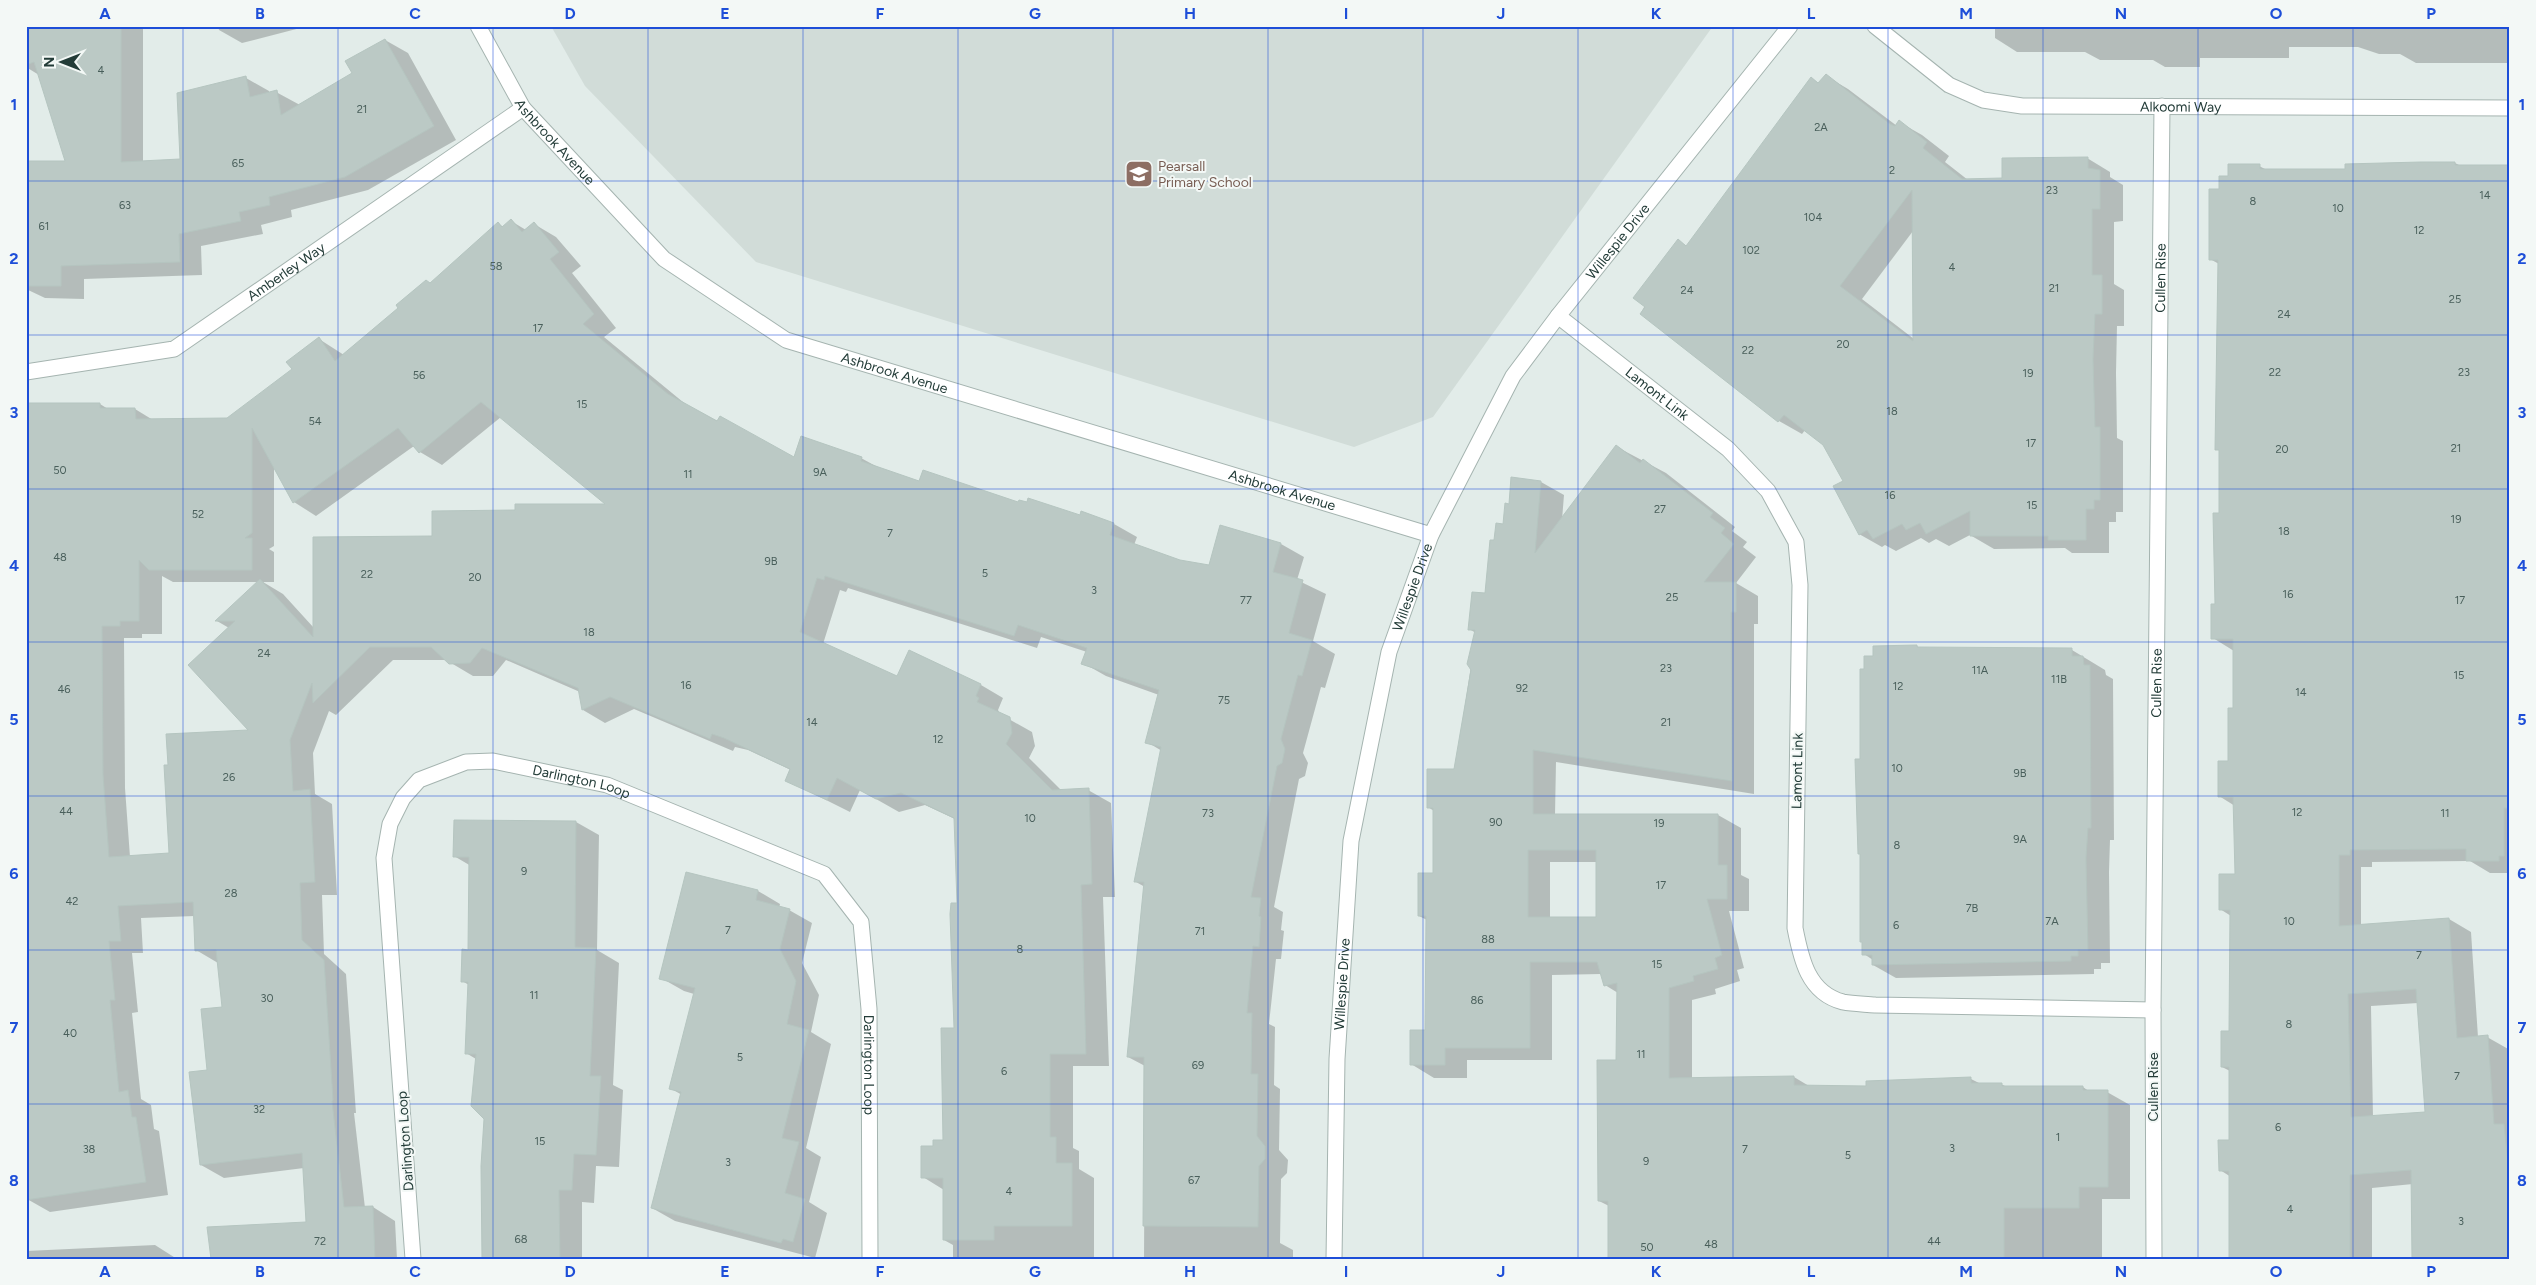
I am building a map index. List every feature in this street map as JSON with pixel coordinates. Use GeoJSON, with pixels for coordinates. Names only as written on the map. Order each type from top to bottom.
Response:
{"type":"FeatureCollection","features":[{"type":"Feature","properties":{"kind":"street","name":"Ashbrook Avenue"},"geometry":{"type":"LineString","coordinates":[[478,26],[523,108],[664,259],[786,340],[1430,535]]}},
{"type":"Feature","properties":{"kind":"street","name":"Willespie Drive"},"geometry":{"type":"LineString","coordinates":[[1334,1259],[1337,1059],[1351,841],[1389,652],[1430,535],[1513,376],[1558,316],[1790,26]]}},
{"type":"Feature","properties":{"kind":"street","name":"Alkoomi Way"},"geometry":{"type":"LineString","coordinates":[[1875,26],[1949,85],[1983,100],[2022,106],[2510,108]]}},
{"type":"Feature","properties":{"kind":"street","name":"Cullen Rise"},"geometry":{"type":"LineString","coordinates":[[2154,1259],[2153,1010],[2162,106]]}},
{"type":"Feature","properties":{"kind":"street","name":"Amberley Way"},"geometry":{"type":"LineString","coordinates":[[26,372],[174,349],[523,108]]}},
{"type":"Feature","properties":{"kind":"street","name":"Lamont Link"},"geometry":{"type":"LineString","coordinates":[[1558,316],[1728,449],[1768,491],[1796,542],[1800,585],[1795,928],[1802,964],[1816,987],[1842,1002],[1874,1005],[2153,1010]]}},
{"type":"Feature","properties":{"kind":"street","name":"Darlington Loop"},"geometry":{"type":"LineString","coordinates":[[413,1259],[384,858],[390,824],[403,798],[419,780],[466,762],[493,761],[607,784],[824,874],[861,922],[869,1009],[870,1259]]}},
{"type":"Feature","properties":{"kind":"shaded area","name":"Pearsall Primary School"},"geometry":{"type":"Polygon","coordinates":[[[551,26],[1713,26],[1433,417],[1354,447],[756,262],[585,86],[551,26]]]}},
{"type":"Feature","properties":{"kind":"building"},"geometry":{"type":"Polygon","coordinates":[[[26,26],[121,26],[121,162],[180,159],[177,93],[246,76],[250,97],[277,90],[281,115],[352,73],[345,61],[385,39],[434,126],[345,177],[269,197],[270,205],[239,212],[241,221],[179,234],[180,262],[61,266],[61,286],[26,286],[26,161],[65,161],[34,62],[26,65],[26,26]]]}},
{"type":"Feature","properties":{"kind":"building"},"geometry":{"type":"Polygon","coordinates":[[[1826,74],[1890,124],[1895,126],[1899,120],[1927,142],[1923,148],[1962,179],[2002,178],[2002,158],[2088,157],[2088,168],[2100,170],[2100,209],[2092,209],[2092,275],[2102,275],[2102,314],[2095,314],[2093,359],[2095,427],[2100,427],[2100,500],[2094,500],[2094,509],[2086,509],[2086,540],[2048,540],[2048,536],[1970,536],[1970,511],[1926,534],[1920,523],[1906,530],[1902,524],[1873,539],[1867,530],[1859,535],[1833,486],[1843,481],[1823,445],[1784,415],[1778,422],[1640,314],[1645,307],[1633,298],[1678,239],[1686,246],[1811,77],[1818,83],[1826,74]],[[1912,190],[1840,286],[1913,341],[1912,190]]]}},
{"type":"Feature","properties":{"kind":"building"},"geometry":{"type":"Polygon","coordinates":[[[2455,162],[2455,165],[2510,165],[2510,808],[2504,808],[2504,856],[2499,856],[2499,861],[2466,861],[2466,849],[2350,850],[2350,855],[2339,855],[2339,926],[2449,918],[2457,1038],[2488,1035],[2494,1124],[2504,1124],[2510,1182],[2510,1259],[2412,1259],[2411,1170],[2350,1175],[2350,1259],[2229,1259],[2229,1171],[2219,1171],[2218,1140],[2229,1140],[2229,1067],[2221,1067],[2221,1031],[2229,1031],[2230,910],[2219,910],[2219,874],[2235,874],[2233,797],[2218,797],[2218,761],[2228,761],[2228,708],[2233,708],[2233,639],[2211,639],[2211,604],[2215,604],[2213,513],[2219,513],[2219,450],[2215,450],[2218,260],[2209,260],[2209,189],[2219,189],[2219,176],[2228,176],[2228,164],[2260,164],[2260,169],[2345,169],[2345,164],[2455,162]],[[2416,989],[2348,994],[2351,1117],[2425,1112],[2416,989]]]}},
{"type":"Feature","properties":{"kind":"building"},"geometry":{"type":"Polygon","coordinates":[[[511,219],[522,232],[534,222],[559,252],[550,259],[594,314],[583,324],[668,394],[717,421],[720,416],[794,457],[801,436],[862,457],[861,461],[919,481],[923,470],[1018,502],[1019,500],[1027,502],[1028,498],[1080,515],[1081,511],[1114,523],[1110,535],[1180,560],[1209,565],[1220,525],[1281,543],[1273,572],[1303,580],[1289,633],[1312,640],[1302,676],[1298,675],[1281,739],[1285,749],[1282,763],[1277,766],[1251,897],[1261,898],[1259,947],[1253,946],[1247,1013],[1252,1013],[1251,1074],[1258,1074],[1257,1136],[1265,1146],[1265,1159],[1259,1166],[1258,1227],[1143,1226],[1144,1057],[1127,1057],[1144,882],[1134,882],[1161,747],[1145,743],[1159,690],[1081,664],[1087,648],[1018,625],[1014,636],[825,576],[824,580],[817,578],[800,632],[897,676],[909,650],[981,684],[976,696],[979,698],[977,702],[1010,717],[1012,733],[1006,744],[1052,790],[1089,788],[1092,884],[1081,885],[1086,1054],[1050,1054],[1050,1137],[1056,1137],[1056,1163],[1072,1163],[1072,1226],[994,1226],[994,1240],[943,1240],[943,1178],[921,1178],[921,1146],[933,1146],[933,1140],[943,1140],[941,1028],[954,1028],[950,914],[951,903],[957,903],[954,818],[901,793],[876,799],[837,778],[827,800],[785,781],[790,769],[724,738],[712,734],[710,739],[610,697],[582,710],[578,688],[482,648],[470,663],[449,664],[431,647],[370,647],[313,703],[312,683],[290,740],[293,791],[310,789],[315,882],[300,883],[302,940],[324,960],[332,1101],[344,1207],[373,1206],[375,1259],[211,1259],[207,1227],[306,1222],[302,1153],[200,1165],[189,1072],[207,1070],[201,1009],[222,1007],[216,950],[195,951],[193,902],[118,906],[121,941],[109,941],[115,1000],[110,1000],[119,1092],[128,1090],[132,1117],[136,1117],[146,1182],[26,1200],[26,403],[100,403],[100,408],[135,408],[136,419],[227,418],[292,369],[286,362],[319,337],[335,361],[398,308],[396,305],[426,280],[430,283],[498,222],[502,227],[511,219]],[[481,402],[419,453],[398,428],[293,503],[252,428],[252,533],[245,538],[252,538],[252,570],[149,570],[139,560],[139,621],[120,621],[120,626],[102,626],[103,774],[109,857],[169,853],[164,765],[168,765],[166,734],[248,730],[188,665],[235,621],[215,621],[260,579],[313,637],[313,537],[432,536],[432,511],[515,510],[515,504],[605,504],[481,402]]]}},
{"type":"Feature","properties":{"kind":"building"},"geometry":{"type":"Polygon","coordinates":[[[1616,445],[1640,463],[1643,459],[1713,513],[1710,517],[1725,528],[1721,533],[1734,544],[1704,582],[1736,582],[1736,612],[1731,612],[1732,781],[1533,750],[1533,814],[1718,814],[1718,865],[1727,865],[1727,899],[1707,899],[1722,955],[1715,958],[1718,969],[1693,976],[1694,981],[1669,988],[1669,1078],[1794,1076],[1794,1085],[1866,1086],[1866,1081],[1971,1077],[1971,1083],[2002,1083],[2002,1086],[2083,1086],[2083,1090],[2108,1090],[2108,1187],[2079,1187],[2079,1208],[2004,1208],[2004,1259],[1608,1259],[1608,1201],[1598,1201],[1597,1060],[1616,1060],[1617,983],[1604,986],[1597,962],[1530,962],[1530,1048],[1445,1048],[1445,1065],[1410,1065],[1410,1030],[1425,1030],[1426,916],[1418,916],[1418,873],[1433,873],[1433,808],[1427,808],[1427,769],[1454,769],[1471,670],[1467,664],[1475,630],[1468,630],[1472,592],[1485,593],[1490,540],[1494,540],[1496,523],[1503,524],[1505,503],[1509,504],[1511,477],[1541,481],[1535,553],[1616,445]],[[1528,850],[1528,917],[1596,917],[1596,850],[1528,850]]]}},
{"type":"Feature","properties":{"kind":"building"},"geometry":{"type":"Polygon","coordinates":[[[1917,645],[1917,647],[2072,648],[2072,656],[2083,656],[2084,665],[2090,665],[2091,828],[2088,828],[2086,858],[2088,950],[2078,950],[2078,956],[2071,956],[2071,961],[1872,965],[1872,955],[1862,955],[1862,942],[1860,942],[1860,854],[1858,854],[1855,759],[1860,759],[1860,669],[1864,669],[1864,656],[1873,656],[1873,646],[1917,645]]]}},
{"type":"Feature","properties":{"kind":"building"},"geometry":{"type":"Polygon","coordinates":[[[454,820],[576,821],[575,947],[596,948],[590,1076],[601,1076],[596,1155],[574,1154],[572,1190],[559,1190],[560,1259],[482,1259],[481,1166],[484,1119],[471,1106],[476,1054],[465,1054],[468,982],[461,982],[462,949],[468,950],[469,857],[453,857],[454,820]]]}},
{"type":"Feature","properties":{"kind":"building"},"geometry":{"type":"Polygon","coordinates":[[[686,872],[758,890],[756,900],[790,909],[780,949],[796,981],[787,1024],[809,1030],[782,1138],[799,1142],[785,1193],[805,1199],[793,1242],[783,1239],[781,1243],[651,1208],[681,1092],[669,1089],[695,988],[659,979],[686,872]]]}},
{"type":"Feature","properties":{"kind":"place","name":"Pearsall Primary School"},"geometry":{"type":"Point","coordinates":[1139,174]}}]}
